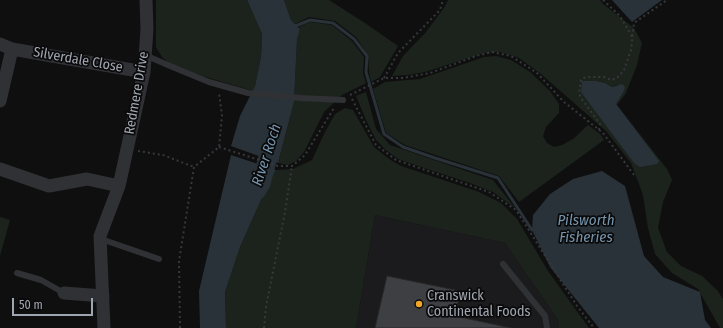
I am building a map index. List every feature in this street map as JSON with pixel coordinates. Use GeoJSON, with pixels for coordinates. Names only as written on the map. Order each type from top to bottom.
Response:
{"type":"FeatureCollection","features":[{"type":"Feature","properties":{"kind":"street","name":"Redmere Drive"},"geometry":{"type":"LineString","coordinates":[[100,239],[119,186],[144,72],[147,29],[146,0]]}},
{"type":"Feature","properties":{"kind":"street","name":"Silverdale Close"},"geometry":{"type":"LineString","coordinates":[[0,101],[6,46],[144,72]]}},
{"type":"Feature","properties":{"kind":"street"},"geometry":{"type":"LineString","coordinates":[[0,169],[49,186],[87,179],[119,186]]}},
{"type":"Feature","properties":{"kind":"street"},"geometry":{"type":"LineString","coordinates":[[100,239],[104,328]]}},
{"type":"Feature","properties":{"kind":"street"},"geometry":{"type":"LineString","coordinates":[[64,293],[103,296]]}},
{"type":"Feature","properties":{"kind":"lane"},"geometry":{"type":"LineString","coordinates":[[146,54],[170,66],[218,85],[248,93],[343,100]]}},
{"type":"Feature","properties":{"kind":"lane"},"geometry":{"type":"LineString","coordinates":[[100,239],[159,259]]}},
{"type":"Feature","properties":{"kind":"lane"},"geometry":{"type":"LineString","coordinates":[[503,264],[545,316],[547,328]]}},
{"type":"Feature","properties":{"kind":"lane"},"geometry":{"type":"LineString","coordinates":[[17,273],[41,280],[64,293]]}},
{"type":"Feature","properties":{"kind":"path"},"geometry":{"type":"LineString","coordinates":[[384,78],[398,52],[440,10],[443,0]]}},
{"type":"Feature","properties":{"kind":"path"},"geometry":{"type":"LineString","coordinates":[[603,0],[620,16],[632,38]]}},
{"type":"Feature","properties":{"kind":"path"},"geometry":{"type":"LineString","coordinates":[[599,130],[600,124],[579,93],[580,80],[590,76],[604,77],[611,80],[618,77],[624,70],[631,50],[634,23],[667,0]]}},
{"type":"Feature","properties":{"kind":"path"},"geometry":{"type":"LineString","coordinates":[[594,328],[577,306],[516,210],[489,192],[396,160],[376,145],[355,104],[349,96],[384,78],[403,78],[430,73],[476,56],[492,52],[511,56],[536,73],[564,102],[603,133],[634,175]]}},
{"type":"Feature","properties":{"kind":"path"},"geometry":{"type":"LineString","coordinates":[[180,328],[179,261],[194,167],[219,147],[222,116],[218,85]]}},
{"type":"Feature","properties":{"kind":"path"},"geometry":{"type":"LineString","coordinates":[[219,147],[278,166],[292,166],[305,156],[332,109],[343,100]]}},
{"type":"Feature","properties":{"kind":"path"},"geometry":{"type":"LineString","coordinates":[[126,150],[163,155],[194,167]]}},
{"type":"Feature","properties":{"kind":"path"},"geometry":{"type":"LineString","coordinates":[[264,328],[266,307],[285,212],[292,166]]}},
{"type":"Feature","properties":{"kind":"shaded area"},"geometry":{"type":"Polygon","coordinates":[[[156,0],[247,0],[262,34],[261,57],[253,91],[199,75],[170,64],[162,57],[156,47],[156,0]]]}},
{"type":"Feature","properties":{"kind":"shaded area"},"geometry":{"type":"Polygon","coordinates":[[[284,0],[329,0],[398,46],[380,77],[371,82],[368,55],[356,37],[335,21],[309,17],[295,24],[291,20],[284,0]]]}},
{"type":"Feature","properties":{"kind":"shaded area"},"geometry":{"type":"Polygon","coordinates":[[[448,0],[600,0],[634,28],[642,43],[637,65],[626,93],[617,105],[667,169],[672,180],[663,202],[658,228],[667,252],[681,266],[702,276],[717,290],[723,299],[723,328],[720,328],[698,289],[672,273],[655,254],[648,228],[643,195],[631,163],[606,131],[541,74],[519,58],[500,52],[484,53],[425,72],[392,76],[403,56],[426,32],[444,8],[448,0]],[[582,81],[634,163],[615,104],[624,91],[617,85],[612,87],[597,81],[582,81]]]}},
{"type":"Feature","properties":{"kind":"shaded area"},"geometry":{"type":"Polygon","coordinates":[[[310,22],[332,25],[352,41],[364,57],[363,73],[366,83],[342,95],[324,112],[304,152],[296,161],[288,165],[278,163],[294,102],[299,27],[310,22]]]}},
{"type":"Feature","properties":{"kind":"shaded area"},"geometry":{"type":"Polygon","coordinates":[[[496,56],[511,60],[530,72],[550,91],[559,104],[559,113],[546,127],[543,136],[547,143],[554,147],[562,145],[573,139],[588,125],[600,134],[604,140],[519,202],[499,176],[405,145],[386,133],[373,89],[385,82],[420,79],[484,57],[496,56]]]}},
{"type":"Feature","properties":{"kind":"shaded area"},"geometry":{"type":"Polygon","coordinates":[[[366,92],[376,129],[390,145],[493,180],[515,208],[493,192],[398,159],[386,150],[376,140],[356,96],[366,92]]]}},
{"type":"Feature","properties":{"kind":"shaded area"},"geometry":{"type":"Polygon","coordinates":[[[345,108],[353,110],[374,147],[389,159],[401,166],[479,192],[501,203],[517,219],[548,271],[589,328],[558,328],[559,321],[505,243],[375,215],[356,328],[226,328],[225,292],[240,247],[276,170],[293,169],[312,160],[335,114],[345,108]]]}},
{"type":"Feature","properties":{"kind":"shaded area"},"geometry":{"type":"Polygon","coordinates":[[[375,215],[505,243],[559,321],[558,328],[356,328],[375,215]]]}},
{"type":"Feature","properties":{"kind":"shaded area"},"geometry":{"type":"Polygon","coordinates":[[[0,217],[10,220],[0,256],[0,217]]]}},
{"type":"Feature","properties":{"kind":"water"},"geometry":{"type":"Polygon","coordinates":[[[247,0],[284,0],[291,20],[300,29],[297,40],[294,102],[278,163],[231,146],[240,116],[255,86],[261,57],[262,34],[247,0]]]}},
{"type":"Feature","properties":{"kind":"water"},"geometry":{"type":"Polygon","coordinates":[[[612,0],[662,0],[632,22],[612,0]]]}},
{"type":"Feature","properties":{"kind":"water"},"geometry":{"type":"Polygon","coordinates":[[[582,81],[597,81],[612,87],[622,84],[625,87],[616,104],[659,161],[657,164],[640,167],[634,163],[581,92],[582,81]]]}},
{"type":"Feature","properties":{"kind":"water"},"geometry":{"type":"Polygon","coordinates":[[[231,155],[276,170],[240,247],[225,292],[226,328],[200,328],[199,291],[231,155]]]}},
{"type":"Feature","properties":{"kind":"water","name":"Pilsworth Fisheries"},"geometry":{"type":"Polygon","coordinates":[[[602,171],[625,186],[644,256],[663,277],[700,292],[705,320],[711,328],[599,328],[550,267],[532,230],[533,215],[550,194],[573,179],[602,171]]]}},
{"type":"Feature","properties":{"kind":"building","name":"Cranswick Continental Foods"},"geometry":{"type":"Polygon","coordinates":[[[387,276],[460,291],[455,316],[511,328],[375,328],[387,276]]]}},
{"type":"Feature","properties":{"kind":"waterway"},"geometry":{"type":"LineString","coordinates":[[293,27],[310,20],[333,23],[354,39],[367,56],[366,72],[384,134],[403,147],[498,178],[532,230]]}},
{"type":"Feature","properties":{"kind":"waterway","name":"River Roch"},"geometry":{"type":"LineString","coordinates":[[257,190],[261,183],[274,135]]}},
{"type":"Feature","properties":{"kind":"place","name":"Cranswick Continental Foods"},"geometry":{"type":"Point","coordinates":[419,304]}}]}
